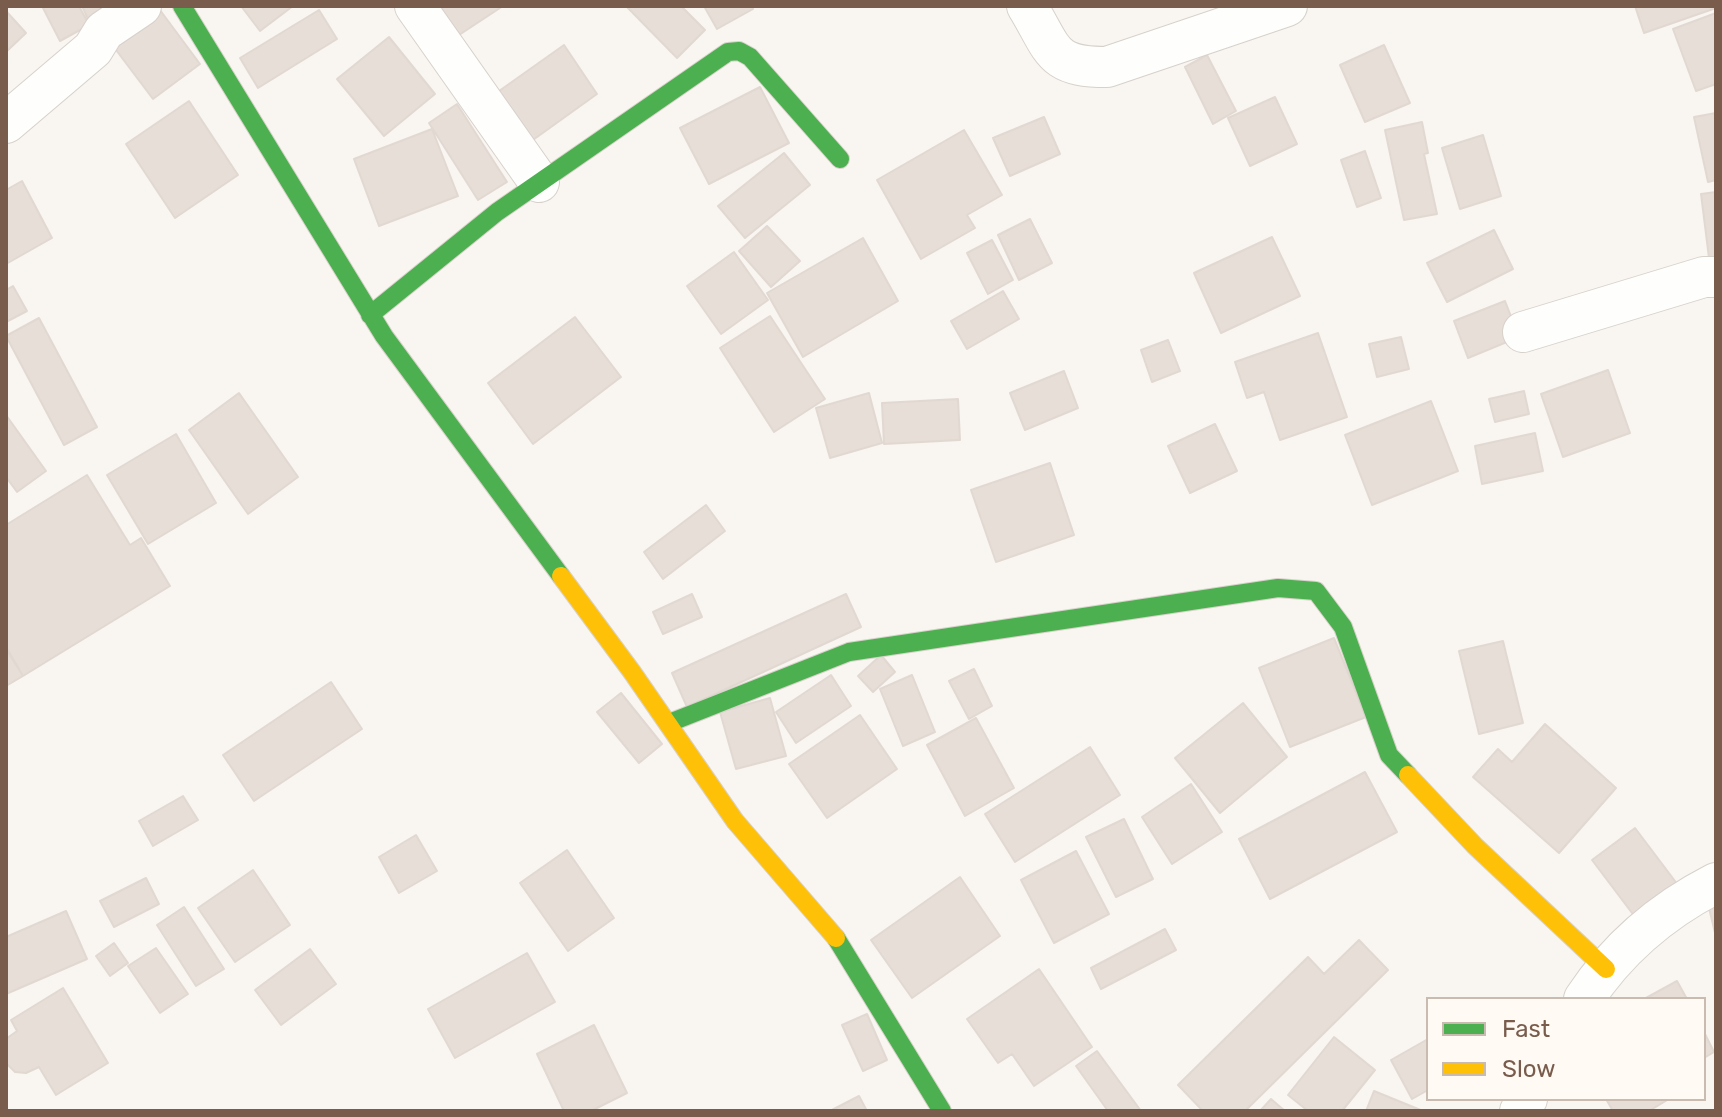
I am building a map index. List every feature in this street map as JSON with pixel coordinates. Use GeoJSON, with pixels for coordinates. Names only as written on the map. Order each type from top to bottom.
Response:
{"type":"FeatureCollection","features":[{"type":"Feature","properties":{"kind":"street"},"geometry":{"type":"LineString","coordinates":[[6,123],[93,49],[104,31],[141,6]]}},
{"type":"Feature","properties":{"kind":"street"},"geometry":{"type":"LineString","coordinates":[[182,6],[370,315],[669,723],[735,821],[841,943],[942,1111]]}},
{"type":"Feature","properties":{"kind":"street"},"geometry":{"type":"LineString","coordinates":[[415,6],[539,182]]}},
{"type":"Feature","properties":{"kind":"street"},"geometry":{"type":"LineString","coordinates":[[1027,6],[1059,59],[1080,67],[1107,67],[1287,6]]}},
{"type":"Feature","properties":{"kind":"street"},"geometry":{"type":"LineString","coordinates":[[370,315],[497,212],[728,52],[739,51],[750,57],[840,159]]}},
{"type":"Feature","properties":{"kind":"street"},"geometry":{"type":"LineString","coordinates":[[1523,332],[1704,277],[1716,277]]}},
{"type":"Feature","properties":{"kind":"street"},"geometry":{"type":"LineString","coordinates":[[669,723],[849,652],[1278,588],[1316,591],[1343,627],[1389,755],[1475,846],[1595,984],[1638,935],[1689,897],[1716,883]]}},
{"type":"Feature","properties":{"kind":"building"},"geometry":{"type":"Polygon","coordinates":[[[42,6],[79,6],[89,25],[60,41],[42,6]]]}},
{"type":"Feature","properties":{"kind":"building"},"geometry":{"type":"Polygon","coordinates":[[[82,6],[119,6],[89,21],[82,6]]]}},
{"type":"Feature","properties":{"kind":"building"},"geometry":{"type":"Polygon","coordinates":[[[157,6],[200,64],[153,99],[110,42],[157,6]]]}},
{"type":"Feature","properties":{"kind":"building"},"geometry":{"type":"Polygon","coordinates":[[[241,6],[293,6],[260,31],[241,6]]]}},
{"type":"Feature","properties":{"kind":"building"},"geometry":{"type":"Polygon","coordinates":[[[503,6],[456,37],[436,8],[503,6]]]}},
{"type":"Feature","properties":{"kind":"building"},"geometry":{"type":"Polygon","coordinates":[[[626,6],[681,6],[705,30],[677,58],[626,6]]]}},
{"type":"Feature","properties":{"kind":"building"},"geometry":{"type":"Polygon","coordinates":[[[704,6],[752,6],[753,9],[717,29],[704,6]]]}},
{"type":"Feature","properties":{"kind":"building"},"geometry":{"type":"Polygon","coordinates":[[[1635,6],[1716,6],[1716,8],[1644,33],[1635,6]]]}},
{"type":"Feature","properties":{"kind":"building"},"geometry":{"type":"Polygon","coordinates":[[[319,10],[337,39],[258,88],[240,58],[319,10]]]}},
{"type":"Feature","properties":{"kind":"building"},"geometry":{"type":"Polygon","coordinates":[[[6,11],[26,33],[6,52],[6,11]]]}},
{"type":"Feature","properties":{"kind":"building"},"geometry":{"type":"Polygon","coordinates":[[[1716,13],[1716,84],[1696,91],[1673,29],[1716,13]]]}},
{"type":"Feature","properties":{"kind":"building"},"geometry":{"type":"Polygon","coordinates":[[[389,37],[435,94],[384,136],[337,79],[389,37]]]}},
{"type":"Feature","properties":{"kind":"building"},"geometry":{"type":"Polygon","coordinates":[[[564,45],[597,94],[526,145],[492,96],[564,45]]]}},
{"type":"Feature","properties":{"kind":"building"},"geometry":{"type":"Polygon","coordinates":[[[1384,45],[1410,103],[1365,122],[1340,65],[1384,45]]]}},
{"type":"Feature","properties":{"kind":"building"},"geometry":{"type":"Polygon","coordinates":[[[1207,55],[1236,111],[1213,124],[1185,67],[1207,55]]]}},
{"type":"Feature","properties":{"kind":"building"},"geometry":{"type":"Polygon","coordinates":[[[760,87],[789,143],[709,184],[680,128],[760,87]]]}},
{"type":"Feature","properties":{"kind":"building"},"geometry":{"type":"Polygon","coordinates":[[[1275,97],[1297,144],[1250,166],[1228,118],[1275,97]]]}},
{"type":"Feature","properties":{"kind":"building"},"geometry":{"type":"Polygon","coordinates":[[[189,101],[238,175],[175,218],[126,144],[189,101]]]}},
{"type":"Feature","properties":{"kind":"building"},"geometry":{"type":"Polygon","coordinates":[[[457,104],[507,182],[478,200],[429,123],[457,104]]]}},
{"type":"Feature","properties":{"kind":"building"},"geometry":{"type":"Polygon","coordinates":[[[1716,113],[1716,180],[1708,182],[1694,117],[1716,113]]]}},
{"type":"Feature","properties":{"kind":"building"},"geometry":{"type":"Polygon","coordinates":[[[1044,117],[1060,154],[1010,176],[993,138],[1044,117]]]}},
{"type":"Feature","properties":{"kind":"building"},"geometry":{"type":"Polygon","coordinates":[[[1422,122],[1428,153],[1424,154],[1437,214],[1404,220],[1385,130],[1422,122]]]}},
{"type":"Feature","properties":{"kind":"building"},"geometry":{"type":"Polygon","coordinates":[[[432,129],[458,196],[379,226],[354,159],[432,129]]]}},
{"type":"Feature","properties":{"kind":"building"},"geometry":{"type":"Polygon","coordinates":[[[964,130],[1002,195],[967,215],[975,228],[921,259],[877,180],[964,130]]]}},
{"type":"Feature","properties":{"kind":"building"},"geometry":{"type":"Polygon","coordinates":[[[1483,135],[1501,196],[1460,209],[1442,148],[1483,135]]]}},
{"type":"Feature","properties":{"kind":"building"},"geometry":{"type":"Polygon","coordinates":[[[1365,151],[1381,198],[1357,207],[1341,160],[1365,151]]]}},
{"type":"Feature","properties":{"kind":"building"},"geometry":{"type":"Polygon","coordinates":[[[784,153],[810,185],[745,238],[718,206],[784,153]]]}},
{"type":"Feature","properties":{"kind":"building"},"geometry":{"type":"Polygon","coordinates":[[[22,181],[52,238],[6,264],[6,190],[22,181]]]}},
{"type":"Feature","properties":{"kind":"building"},"geometry":{"type":"Polygon","coordinates":[[[1716,192],[1716,257],[1709,258],[1701,194],[1716,192]]]}},
{"type":"Feature","properties":{"kind":"building"},"geometry":{"type":"Polygon","coordinates":[[[1030,219],[1052,263],[1019,280],[998,235],[1030,219]]]}},
{"type":"Feature","properties":{"kind":"building"},"geometry":{"type":"Polygon","coordinates":[[[767,226],[800,261],[771,287],[739,251],[767,226]]]}},
{"type":"Feature","properties":{"kind":"building"},"geometry":{"type":"Polygon","coordinates":[[[1494,230],[1513,269],[1447,302],[1427,263],[1494,230]]]}},
{"type":"Feature","properties":{"kind":"building"},"geometry":{"type":"Polygon","coordinates":[[[1272,237],[1300,296],[1221,333],[1194,273],[1272,237]]]}},
{"type":"Feature","properties":{"kind":"building"},"geometry":{"type":"Polygon","coordinates":[[[863,238],[898,301],[803,357],[767,293],[863,238]]]}},
{"type":"Feature","properties":{"kind":"building"},"geometry":{"type":"Polygon","coordinates":[[[992,240],[1013,280],[988,294],[967,253],[992,240]]]}},
{"type":"Feature","properties":{"kind":"building"},"geometry":{"type":"Polygon","coordinates":[[[734,252],[768,300],[721,334],[687,286],[734,252]]]}},
{"type":"Feature","properties":{"kind":"building"},"geometry":{"type":"Polygon","coordinates":[[[13,286],[27,311],[6,322],[6,290],[13,286]]]}},
{"type":"Feature","properties":{"kind":"building"},"geometry":{"type":"Polygon","coordinates":[[[1003,291],[1019,319],[967,349],[951,321],[1003,291]]]}},
{"type":"Feature","properties":{"kind":"building"},"geometry":{"type":"Polygon","coordinates":[[[1505,301],[1519,337],[1468,358],[1454,321],[1505,301]]]}},
{"type":"Feature","properties":{"kind":"building"},"geometry":{"type":"Polygon","coordinates":[[[770,316],[825,399],[774,432],[720,348],[770,316]]]}},
{"type":"Feature","properties":{"kind":"building"},"geometry":{"type":"Polygon","coordinates":[[[575,317],[621,377],[533,444],[488,383],[575,317]]]}},
{"type":"Feature","properties":{"kind":"building"},"geometry":{"type":"Polygon","coordinates":[[[39,318],[97,427],[64,445],[6,336],[39,318]]]}},
{"type":"Feature","properties":{"kind":"building"},"geometry":{"type":"Polygon","coordinates":[[[1318,333],[1347,417],[1280,440],[1264,392],[1247,398],[1235,362],[1318,333]]]}},
{"type":"Feature","properties":{"kind":"building"},"geometry":{"type":"Polygon","coordinates":[[[1401,337],[1409,369],[1377,377],[1369,344],[1401,337]]]}},
{"type":"Feature","properties":{"kind":"building"},"geometry":{"type":"Polygon","coordinates":[[[1168,340],[1180,371],[1152,382],[1141,350],[1168,340]]]}},
{"type":"Feature","properties":{"kind":"building"},"geometry":{"type":"Polygon","coordinates":[[[1608,370],[1630,433],[1563,457],[1541,394],[1608,370]]]}},
{"type":"Feature","properties":{"kind":"building"},"geometry":{"type":"Polygon","coordinates":[[[1064,371],[1078,408],[1025,430],[1010,393],[1064,371]]]}},
{"type":"Feature","properties":{"kind":"building"},"geometry":{"type":"Polygon","coordinates":[[[1524,391],[1529,414],[1495,422],[1489,399],[1524,391]]]}},
{"type":"Feature","properties":{"kind":"building"},"geometry":{"type":"Polygon","coordinates":[[[239,393],[298,477],[248,514],[189,430],[239,393]]]}},
{"type":"Feature","properties":{"kind":"building"},"geometry":{"type":"Polygon","coordinates":[[[869,393],[882,443],[830,458],[816,408],[869,393]]]}},
{"type":"Feature","properties":{"kind":"building"},"geometry":{"type":"Polygon","coordinates":[[[958,399],[960,440],[884,444],[882,403],[958,399]]]}},
{"type":"Feature","properties":{"kind":"building"},"geometry":{"type":"Polygon","coordinates":[[[1431,401],[1458,471],[1372,505],[1345,435],[1431,401]]]}},
{"type":"Feature","properties":{"kind":"building"},"geometry":{"type":"Polygon","coordinates":[[[6,415],[46,471],[17,492],[6,477],[6,415]]]}},
{"type":"Feature","properties":{"kind":"building"},"geometry":{"type":"Polygon","coordinates":[[[1215,424],[1237,471],[1190,493],[1168,446],[1215,424]]]}},
{"type":"Feature","properties":{"kind":"building"},"geometry":{"type":"Polygon","coordinates":[[[1535,433],[1543,471],[1482,484],[1475,446],[1535,433]]]}},
{"type":"Feature","properties":{"kind":"building"},"geometry":{"type":"Polygon","coordinates":[[[176,434],[216,503],[148,544],[107,475],[176,434]]]}},
{"type":"Feature","properties":{"kind":"building"},"geometry":{"type":"Polygon","coordinates":[[[1050,463],[1074,535],[996,562],[971,490],[1050,463]]]}},
{"type":"Feature","properties":{"kind":"building"},"geometry":{"type":"Polygon","coordinates":[[[87,475],[130,545],[141,538],[170,586],[23,676],[6,647],[6,525],[87,475]]]}},
{"type":"Feature","properties":{"kind":"building"},"geometry":{"type":"Polygon","coordinates":[[[706,505],[725,531],[663,579],[644,552],[706,505]]]}},
{"type":"Feature","properties":{"kind":"building"},"geometry":{"type":"Polygon","coordinates":[[[692,594],[702,617],[663,634],[653,612],[692,594]]]}},
{"type":"Feature","properties":{"kind":"building"},"geometry":{"type":"Polygon","coordinates":[[[846,594],[861,627],[687,707],[672,673],[846,594]]]}},
{"type":"Feature","properties":{"kind":"building"},"geometry":{"type":"Polygon","coordinates":[[[1334,638],[1366,717],[1290,747],[1259,668],[1334,638]]]}},
{"type":"Feature","properties":{"kind":"building"},"geometry":{"type":"Polygon","coordinates":[[[1503,641],[1523,723],[1479,734],[1459,651],[1503,641]]]}},
{"type":"Feature","properties":{"kind":"building"},"geometry":{"type":"Polygon","coordinates":[[[6,649],[23,676],[6,686],[6,649]]]}},
{"type":"Feature","properties":{"kind":"building"},"geometry":{"type":"Polygon","coordinates":[[[881,655],[895,672],[873,692],[858,676],[881,655]]]}},
{"type":"Feature","properties":{"kind":"building"},"geometry":{"type":"Polygon","coordinates":[[[974,669],[992,706],[969,719],[949,681],[974,669]]]}},
{"type":"Feature","properties":{"kind":"building"},"geometry":{"type":"Polygon","coordinates":[[[831,675],[851,706],[796,743],[776,712],[831,675]]]}},
{"type":"Feature","properties":{"kind":"building"},"geometry":{"type":"Polygon","coordinates":[[[912,675],[935,732],[903,746],[880,689],[912,675]]]}},
{"type":"Feature","properties":{"kind":"building"},"geometry":{"type":"Polygon","coordinates":[[[331,682],[362,729],[254,801],[223,755],[331,682]]]}},
{"type":"Feature","properties":{"kind":"building"},"geometry":{"type":"Polygon","coordinates":[[[621,693],[662,744],[639,763],[597,712],[621,693]]]}},
{"type":"Feature","properties":{"kind":"building"},"geometry":{"type":"Polygon","coordinates":[[[770,698],[786,756],[736,769],[720,712],[770,698]]]}},
{"type":"Feature","properties":{"kind":"building"},"geometry":{"type":"Polygon","coordinates":[[[1243,703],[1287,757],[1220,813],[1175,758],[1243,703]]]}},
{"type":"Feature","properties":{"kind":"building"},"geometry":{"type":"Polygon","coordinates":[[[860,715],[897,769],[827,818],[789,764],[860,715]]]}},
{"type":"Feature","properties":{"kind":"building"},"geometry":{"type":"Polygon","coordinates":[[[976,718],[1014,788],[965,816],[927,745],[976,718]]]}},
{"type":"Feature","properties":{"kind":"building"},"geometry":{"type":"Polygon","coordinates":[[[1545,724],[1616,788],[1559,853],[1473,777],[1498,749],[1512,762],[1545,724]]]}},
{"type":"Feature","properties":{"kind":"building"},"geometry":{"type":"Polygon","coordinates":[[[1090,747],[1120,795],[1015,862],[985,814],[1090,747]]]}},
{"type":"Feature","properties":{"kind":"building"},"geometry":{"type":"Polygon","coordinates":[[[1365,772],[1397,832],[1270,899],[1239,839],[1365,772]]]}},
{"type":"Feature","properties":{"kind":"building"},"geometry":{"type":"Polygon","coordinates":[[[1191,784],[1222,832],[1172,864],[1142,817],[1191,784]]]}},
{"type":"Feature","properties":{"kind":"building"},"geometry":{"type":"Polygon","coordinates":[[[183,796],[198,820],[153,846],[139,821],[183,796]]]}},
{"type":"Feature","properties":{"kind":"building"},"geometry":{"type":"Polygon","coordinates":[[[1124,819],[1153,879],[1116,897],[1086,837],[1124,819]]]}},
{"type":"Feature","properties":{"kind":"building"},"geometry":{"type":"Polygon","coordinates":[[[1635,828],[1678,885],[1635,917],[1592,860],[1635,828]]]}},
{"type":"Feature","properties":{"kind":"building"},"geometry":{"type":"Polygon","coordinates":[[[416,835],[437,871],[399,893],[379,857],[416,835]]]}},
{"type":"Feature","properties":{"kind":"building"},"geometry":{"type":"Polygon","coordinates":[[[567,850],[614,918],[568,951],[520,883],[567,850]]]}},
{"type":"Feature","properties":{"kind":"building"},"geometry":{"type":"Polygon","coordinates":[[[1076,851],[1109,914],[1054,943],[1021,880],[1076,851]]]}},
{"type":"Feature","properties":{"kind":"building"},"geometry":{"type":"Polygon","coordinates":[[[253,870],[290,925],[235,962],[198,908],[253,870]]]}},
{"type":"Feature","properties":{"kind":"building"},"geometry":{"type":"Polygon","coordinates":[[[960,877],[1000,936],[912,998],[871,940],[960,877]]]}},
{"type":"Feature","properties":{"kind":"building"},"geometry":{"type":"Polygon","coordinates":[[[146,878],[159,904],[114,927],[100,901],[146,878]]]}},
{"type":"Feature","properties":{"kind":"building"},"geometry":{"type":"Polygon","coordinates":[[[1716,906],[1716,937],[1709,908],[1716,906]]]}},
{"type":"Feature","properties":{"kind":"building"},"geometry":{"type":"Polygon","coordinates":[[[184,907],[224,969],[196,986],[157,925],[184,907]]]}},
{"type":"Feature","properties":{"kind":"building"},"geometry":{"type":"Polygon","coordinates":[[[66,911],[87,959],[6,994],[6,937],[66,911]]]}},
{"type":"Feature","properties":{"kind":"building"},"geometry":{"type":"Polygon","coordinates":[[[1165,929],[1176,950],[1101,989],[1091,968],[1165,929]]]}},
{"type":"Feature","properties":{"kind":"building"},"geometry":{"type":"Polygon","coordinates":[[[1359,940],[1388,970],[1245,1111],[1203,1111],[1178,1085],[1308,957],[1324,974],[1359,940]]]}},
{"type":"Feature","properties":{"kind":"building"},"geometry":{"type":"Polygon","coordinates":[[[114,943],[128,963],[110,976],[96,956],[114,943]]]}},
{"type":"Feature","properties":{"kind":"building"},"geometry":{"type":"Polygon","coordinates":[[[156,948],[188,994],[160,1013],[128,966],[156,948]]]}},
{"type":"Feature","properties":{"kind":"building"},"geometry":{"type":"Polygon","coordinates":[[[310,949],[336,984],[281,1025],[255,990],[310,949]]]}},
{"type":"Feature","properties":{"kind":"building"},"geometry":{"type":"Polygon","coordinates":[[[527,953],[555,1002],[455,1058],[428,1009],[527,953]]]}},
{"type":"Feature","properties":{"kind":"building"},"geometry":{"type":"Polygon","coordinates":[[[1039,969],[1092,1047],[1034,1086],[1012,1054],[998,1063],[967,1019],[1039,969]]]}},
{"type":"Feature","properties":{"kind":"building"},"geometry":{"type":"Polygon","coordinates":[[[1677,981],[1686,997],[1648,997],[1677,981]]]}},
{"type":"Feature","properties":{"kind":"building"},"geometry":{"type":"Polygon","coordinates":[[[63,988],[108,1063],[56,1095],[39,1067],[26,1073],[15,1072],[6,1063],[6,1039],[17,1031],[11,1020],[63,988]]]}},
{"type":"Feature","properties":{"kind":"building"},"geometry":{"type":"Polygon","coordinates":[[[867,1014],[887,1060],[863,1071],[842,1025],[867,1014]]]}},
{"type":"Feature","properties":{"kind":"building"},"geometry":{"type":"Polygon","coordinates":[[[594,1025],[627,1093],[591,1111],[564,1111],[537,1054],[594,1025]]]}},
{"type":"Feature","properties":{"kind":"building"},"geometry":{"type":"Polygon","coordinates":[[[1706,1036],[1714,1052],[1706,1057],[1706,1036]]]}},
{"type":"Feature","properties":{"kind":"building"},"geometry":{"type":"Polygon","coordinates":[[[1334,1037],[1375,1070],[1342,1111],[1308,1111],[1288,1095],[1334,1037]]]}},
{"type":"Feature","properties":{"kind":"building"},"geometry":{"type":"Polygon","coordinates":[[[1426,1040],[1426,1091],[1412,1099],[1391,1060],[1426,1040]]]}},
{"type":"Feature","properties":{"kind":"building"},"geometry":{"type":"Polygon","coordinates":[[[1097,1051],[1141,1111],[1108,1111],[1076,1066],[1097,1051]]]}},
{"type":"Feature","properties":{"kind":"building"},"geometry":{"type":"Polygon","coordinates":[[[1374,1091],[1423,1111],[1366,1111],[1374,1091]]]}},
{"type":"Feature","properties":{"kind":"building"},"geometry":{"type":"Polygon","coordinates":[[[859,1096],[867,1111],[830,1111],[859,1096]]]}},
{"type":"Feature","properties":{"kind":"building"},"geometry":{"type":"Polygon","coordinates":[[[1271,1099],[1285,1111],[1260,1111],[1271,1099]]]}},
{"type":"Feature","properties":{"kind":"building"},"geometry":{"type":"Polygon","coordinates":[[[1607,1101],[1666,1101],[1649,1111],[1613,1111],[1607,1101]]]}},
{"type":"Feature","properties":{"kind":"traffic: fast"},"geometry":{"type":"LineString","coordinates":[[182,6],[384,336],[561,576]]}},
{"type":"Feature","properties":{"kind":"traffic: fast"},"geometry":{"type":"LineString","coordinates":[[370,315],[497,212],[728,52],[739,51],[750,57],[840,159]]}},
{"type":"Feature","properties":{"kind":"traffic: fast"},"geometry":{"type":"LineString","coordinates":[[669,723],[849,652],[1278,588],[1316,591],[1343,627],[1389,755],[1408,775]]}},
{"type":"Feature","properties":{"kind":"traffic: fast"},"geometry":{"type":"LineString","coordinates":[[836,938],[942,1111]]}},
{"type":"Feature","properties":{"kind":"traffic: slow"},"geometry":{"type":"LineString","coordinates":[[561,576],[735,821],[836,938]]}},
{"type":"Feature","properties":{"kind":"traffic: slow"},"geometry":{"type":"LineString","coordinates":[[1408,775],[1475,846],[1606,969]]}}]}
